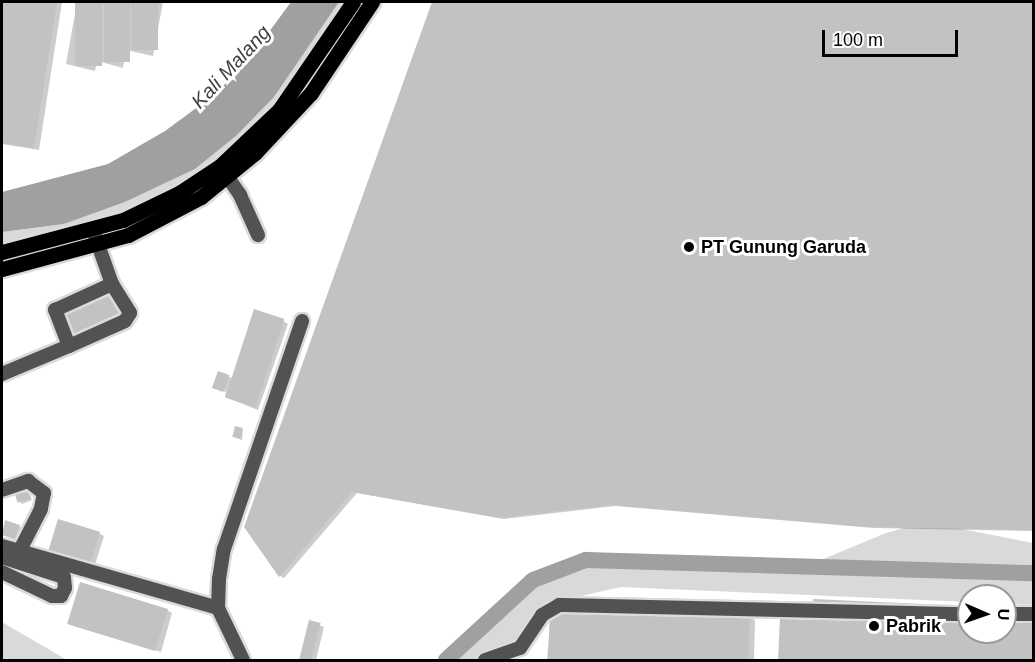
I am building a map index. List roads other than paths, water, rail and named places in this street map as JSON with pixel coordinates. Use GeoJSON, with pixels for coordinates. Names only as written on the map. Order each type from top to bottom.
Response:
{"type":"FeatureCollection","features":[{"type":"Feature","properties":{"kind":"main road"},"geometry":{"type":"LineString","coordinates":[[2,269],[95,237],[224,171],[279,110],[306,88],[355,9],[372,2]]}},
{"type":"Feature","properties":{"kind":"main road"},"geometry":{"type":"LineString","coordinates":[[2,252],[95,237]]}},
{"type":"Feature","properties":{"kind":"lane"},"geometry":{"type":"LineString","coordinates":[[224,171],[258,235]]}},
{"type":"Feature","properties":{"kind":"lane"},"geometry":{"type":"LineString","coordinates":[[2,374],[128,319],[130,310],[112,284],[95,237]]}},
{"type":"Feature","properties":{"kind":"lane"},"geometry":{"type":"LineString","coordinates":[[69,346],[55,310],[112,284]]}},
{"type":"Feature","properties":{"kind":"lane"},"geometry":{"type":"LineString","coordinates":[[243,660],[218,608],[224,549],[302,321]]}},
{"type":"Feature","properties":{"kind":"lane"},"geometry":{"type":"LineString","coordinates":[[2,490],[28,481],[44,493],[41,509],[19,552]]}},
{"type":"Feature","properties":{"kind":"lane"},"geometry":{"type":"LineString","coordinates":[[2,546],[218,608]]}},
{"type":"Feature","properties":{"kind":"lane"},"geometry":{"type":"LineString","coordinates":[[2,557],[63,577],[65,588],[61,596],[52,596],[2,572]]}},
{"type":"Feature","properties":{"kind":"lane"},"geometry":{"type":"LineString","coordinates":[[485,660],[520,648],[531,637],[542,615],[559,605],[957,614]]}},
{"type":"Feature","properties":{"kind":"lane"},"geometry":{"type":"LineString","coordinates":[[1017,614],[1034,614]]}},
{"type":"Feature","properties":{"kind":"waterway"},"geometry":{"type":"LineString","coordinates":[[446,660],[533,580],[586,560],[1034,573]]}},
{"type":"Feature","properties":{"kind":"place","name":"PT Gunung Garuda"},"geometry":{"type":"Point","coordinates":[689,247]}},
{"type":"Feature","properties":{"kind":"place","name":"Pabrik"},"geometry":{"type":"Point","coordinates":[874,626]}},
{"type":"Feature","properties":{"kind":"water label","name":"Kali Malang"},"geometry":{"type":"Point","coordinates":[231,67]}}]}
